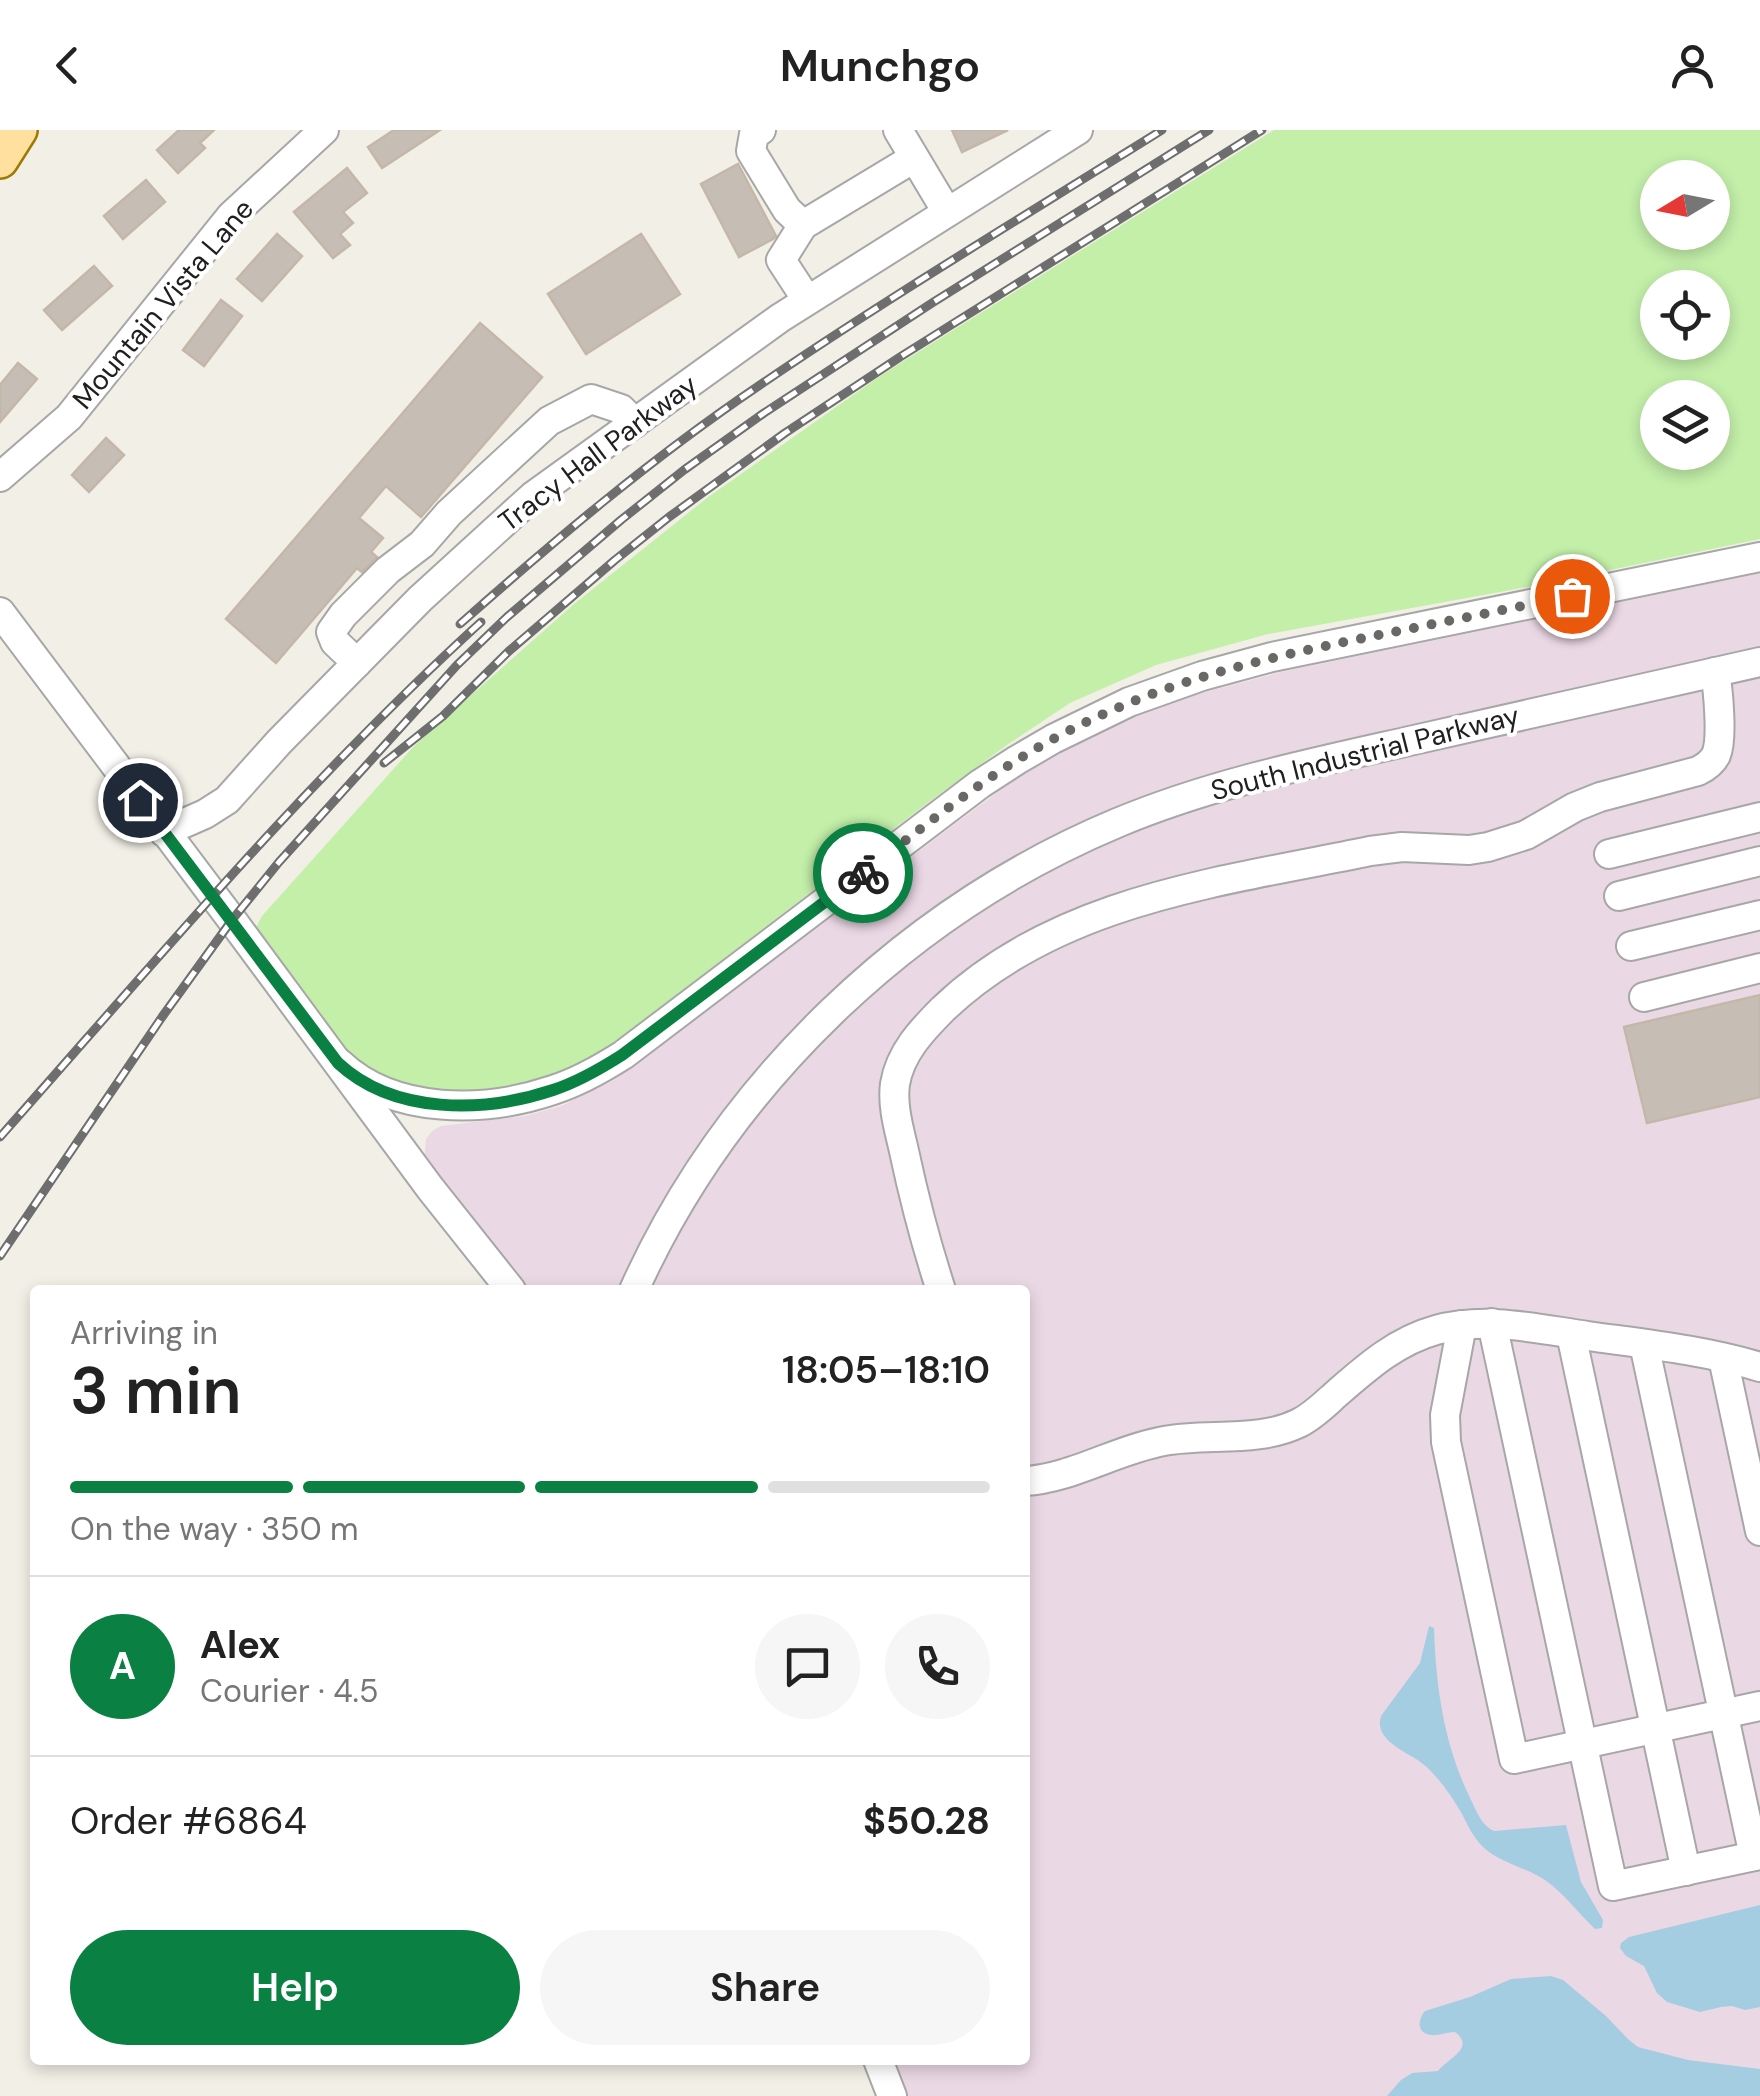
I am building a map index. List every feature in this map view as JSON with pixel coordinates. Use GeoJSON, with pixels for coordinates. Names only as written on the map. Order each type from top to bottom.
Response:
{"type":"FeatureCollection","features":[{"type":"Feature","properties":{"kind":"main road"},"geometry":{"type":"LineString","coordinates":[[0,160],[19,130]]}},
{"type":"Feature","properties":{"kind":"street","name":"Mountain Vista Lane"},"geometry":{"type":"LineString","coordinates":[[0,477],[69,417],[232,216],[324,130]]}},
{"type":"Feature","properties":{"kind":"street"},"geometry":{"type":"LineString","coordinates":[[761,130],[754,134],[751,151],[787,210],[802,225]]}},
{"type":"Feature","properties":{"kind":"street"},"geometry":{"type":"LineString","coordinates":[[898,130],[947,212]]}},
{"type":"Feature","properties":{"kind":"street","name":"Tracy Hall Parkway"},"geometry":{"type":"LineString","coordinates":[[164,832],[227,800],[357,662],[534,496],[807,300],[1078,130]]}},
{"type":"Feature","properties":{"kind":"street"},"geometry":{"type":"LineString","coordinates":[[807,300],[781,260],[802,225],[914,158]]}},
{"type":"Feature","properties":{"kind":"street"},"geometry":{"type":"LineString","coordinates":[[357,662],[335,642],[331,632],[388,570],[422,544],[449,513],[549,421],[591,399],[621,409],[634,423]]}},
{"type":"Feature","properties":{"kind":"street"},"geometry":{"type":"LineString","coordinates":[[506,461],[534,496]]}},
{"type":"Feature","properties":{"kind":"street"},"geometry":{"type":"LineString","coordinates":[[422,544],[447,574]]}},
{"type":"Feature","properties":{"kind":"street"},"geometry":{"type":"LineString","coordinates":[[338,1063],[358,1080],[406,1100],[506,1102],[556,1090],[622,1055],[980,784],[1053,739],[1129,702],[1272,657],[1760,558]]}},
{"type":"Feature","properties":{"kind":"street"},"geometry":{"type":"LineString","coordinates":[[0,612],[430,1188],[507,1285]]}},
{"type":"Feature","properties":{"kind":"street","name":"South Industrial Parkway"},"geometry":{"type":"LineString","coordinates":[[636,1285],[665,1227],[704,1167],[746,1107],[799,1045],[901,952],[1016,874],[1120,822],[1247,778],[1760,662]]}},
{"type":"Feature","properties":{"kind":"street"},"geometry":{"type":"LineString","coordinates":[[940,1285],[902,1144],[894,1102],[896,1081],[910,1046],[980,976],[1050,934],[1143,900],[1370,851],[1402,847],[1488,848],[1526,835],[1600,797],[1698,771],[1712,762],[1718,752],[1715,672]]}},
{"type":"Feature","properties":{"kind":"street"},"geometry":{"type":"LineString","coordinates":[[1609,854],[1760,817]]}},
{"type":"Feature","properties":{"kind":"street"},"geometry":{"type":"LineString","coordinates":[[1619,896],[1760,861]]}},
{"type":"Feature","properties":{"kind":"street"},"geometry":{"type":"LineString","coordinates":[[1631,946],[1760,915]]}},
{"type":"Feature","properties":{"kind":"street"},"geometry":{"type":"LineString","coordinates":[[1644,997],[1760,968]]}},
{"type":"Feature","properties":{"kind":"street"},"geometry":{"type":"LineString","coordinates":[[1462,1324],[1445,1415],[1446,1442],[1514,1759],[1760,1706]]}},
{"type":"Feature","properties":{"kind":"street"},"geometry":{"type":"LineString","coordinates":[[1030,1480],[1046,1478],[1150,1443],[1267,1433],[1290,1427],[1311,1416],[1371,1364],[1401,1344],[1462,1324],[1492,1324],[1644,1344],[1760,1367]]}},
{"type":"Feature","properties":{"kind":"street"},"geometry":{"type":"LineString","coordinates":[[1492,1324],[1613,1886],[1757,1856],[1644,1344]]}},
{"type":"Feature","properties":{"kind":"street"},"geometry":{"type":"LineString","coordinates":[[1570,1334],[1686,1871]]}},
{"type":"Feature","properties":{"kind":"street"},"geometry":{"type":"LineString","coordinates":[[1723,1358],[1760,1531]]}},
{"type":"Feature","properties":{"kind":"street"},"geometry":{"type":"LineString","coordinates":[[880,2065],[892,2096]]}},
{"type":"Feature","properties":{"kind":"shaded area"},"geometry":{"type":"Polygon","coordinates":[[[1760,573],[1760,2096],[900,2096],[888,2065],[1030,2065],[1030,1285],[523,1285],[424,1161],[426,1139],[441,1126],[525,1116],[561,1106],[612,1081],[1007,785],[1067,747],[1187,697],[1281,672],[1760,573]]]}},
{"type":"Feature","properties":{"kind":"green space"},"geometry":{"type":"Polygon","coordinates":[[[1274,130],[1760,130],[1760,539],[1533,586],[1268,634],[1156,665],[1070,703],[1007,745],[600,1053],[541,1080],[480,1091],[419,1087],[357,1068],[252,935],[262,916],[415,745],[574,604],[707,498],[883,374],[1274,130]]]}},
{"type":"Feature","properties":{"kind":"water"},"geometry":{"type":"Polygon","coordinates":[[[1429,1626],[1434,1628],[1439,1694],[1448,1737],[1480,1818],[1494,1831],[1566,1825],[1581,1882],[1603,1920],[1602,1928],[1595,1929],[1545,1880],[1483,1847],[1434,1775],[1393,1745],[1382,1732],[1381,1716],[1420,1663],[1429,1626]]]}},
{"type":"Feature","properties":{"kind":"water"},"geometry":{"type":"Polygon","coordinates":[[[1760,1905],[1760,2007],[1745,2010],[1732,2006],[1700,2012],[1667,2002],[1657,1993],[1644,1966],[1620,1948],[1629,1937],[1760,1905]]]}},
{"type":"Feature","properties":{"kind":"water"},"geometry":{"type":"Polygon","coordinates":[[[1551,1976],[1563,1980],[1638,2047],[1688,2060],[1760,2069],[1760,2096],[1387,2096],[1412,2073],[1438,2071],[1461,2048],[1463,2043],[1455,2032],[1423,2032],[1420,2022],[1425,2011],[1511,1979],[1551,1976]]]}},
{"type":"Feature","properties":{"kind":"building"},"geometry":{"type":"Polygon","coordinates":[[[179,130],[214,130],[200,143],[205,148],[178,173],[157,150],[179,130]]]}},
{"type":"Feature","properties":{"kind":"building"},"geometry":{"type":"Polygon","coordinates":[[[394,130],[440,130],[382,168],[368,147],[394,130]]]}},
{"type":"Feature","properties":{"kind":"building"},"geometry":{"type":"Polygon","coordinates":[[[952,130],[1008,130],[962,152],[952,130]]]}},
{"type":"Feature","properties":{"kind":"building"},"geometry":{"type":"Polygon","coordinates":[[[738,164],[776,236],[739,257],[701,184],[738,164]]]}},
{"type":"Feature","properties":{"kind":"building"},"geometry":{"type":"Polygon","coordinates":[[[347,168],[367,193],[343,212],[353,223],[340,234],[350,245],[333,258],[294,212],[347,168]]]}},
{"type":"Feature","properties":{"kind":"building"},"geometry":{"type":"Polygon","coordinates":[[[146,180],[165,202],[123,239],[104,216],[146,180]]]}},
{"type":"Feature","properties":{"kind":"building"},"geometry":{"type":"Polygon","coordinates":[[[277,234],[302,256],[262,301],[237,279],[277,234]]]}},
{"type":"Feature","properties":{"kind":"building"},"geometry":{"type":"Polygon","coordinates":[[[641,234],[680,294],[586,354],[548,294],[641,234]]]}},
{"type":"Feature","properties":{"kind":"building"},"geometry":{"type":"Polygon","coordinates":[[[94,266],[112,286],[62,330],[44,310],[94,266]]]}},
{"type":"Feature","properties":{"kind":"building"},"geometry":{"type":"Polygon","coordinates":[[[221,300],[242,316],[204,366],[183,350],[221,300]]]}},
{"type":"Feature","properties":{"kind":"building"},"geometry":{"type":"Polygon","coordinates":[[[480,323],[542,377],[421,517],[386,486],[359,518],[383,538],[371,552],[377,557],[362,572],[357,568],[276,663],[226,619],[480,323]]]}},
{"type":"Feature","properties":{"kind":"building"},"geometry":{"type":"Polygon","coordinates":[[[18,363],[37,379],[0,422],[0,385],[18,363]]]}},
{"type":"Feature","properties":{"kind":"building"},"geometry":{"type":"Polygon","coordinates":[[[106,438],[124,455],[89,492],[72,475],[106,438]]]}},
{"type":"Feature","properties":{"kind":"building"},"geometry":{"type":"Polygon","coordinates":[[[1760,995],[1760,1097],[1647,1123],[1624,1027],[1760,995]]]}},
{"type":"Feature","properties":{"kind":"railway"},"geometry":{"type":"LineString","coordinates":[[460,624],[605,501],[718,414],[907,289],[1162,130]]}},
{"type":"Feature","properties":{"kind":"railway"},"geometry":{"type":"LineString","coordinates":[[0,1256],[232,920],[279,862],[457,665],[507,617],[621,520],[764,413],[1209,130]]}},
{"type":"Feature","properties":{"kind":"railway"},"geometry":{"type":"LineString","coordinates":[[384,763],[443,716],[509,651],[615,560],[785,433],[1262,130]]}},
{"type":"Feature","properties":{"kind":"railway"},"geometry":{"type":"LineString","coordinates":[[0,1137],[293,808],[481,622]]}},
{"type":"Feature","properties":{"kind":"way so far"},"geometry":{"type":"LineString","coordinates":[[863,873],[1017,760],[1148,694],[1272,657],[1572,596]]}},
{"type":"Feature","properties":{"kind":"route"},"geometry":{"type":"LineString","coordinates":[[140,800],[338,1063],[358,1080],[406,1100],[506,1102],[579,1080],[622,1055],[863,873]]}}]}
